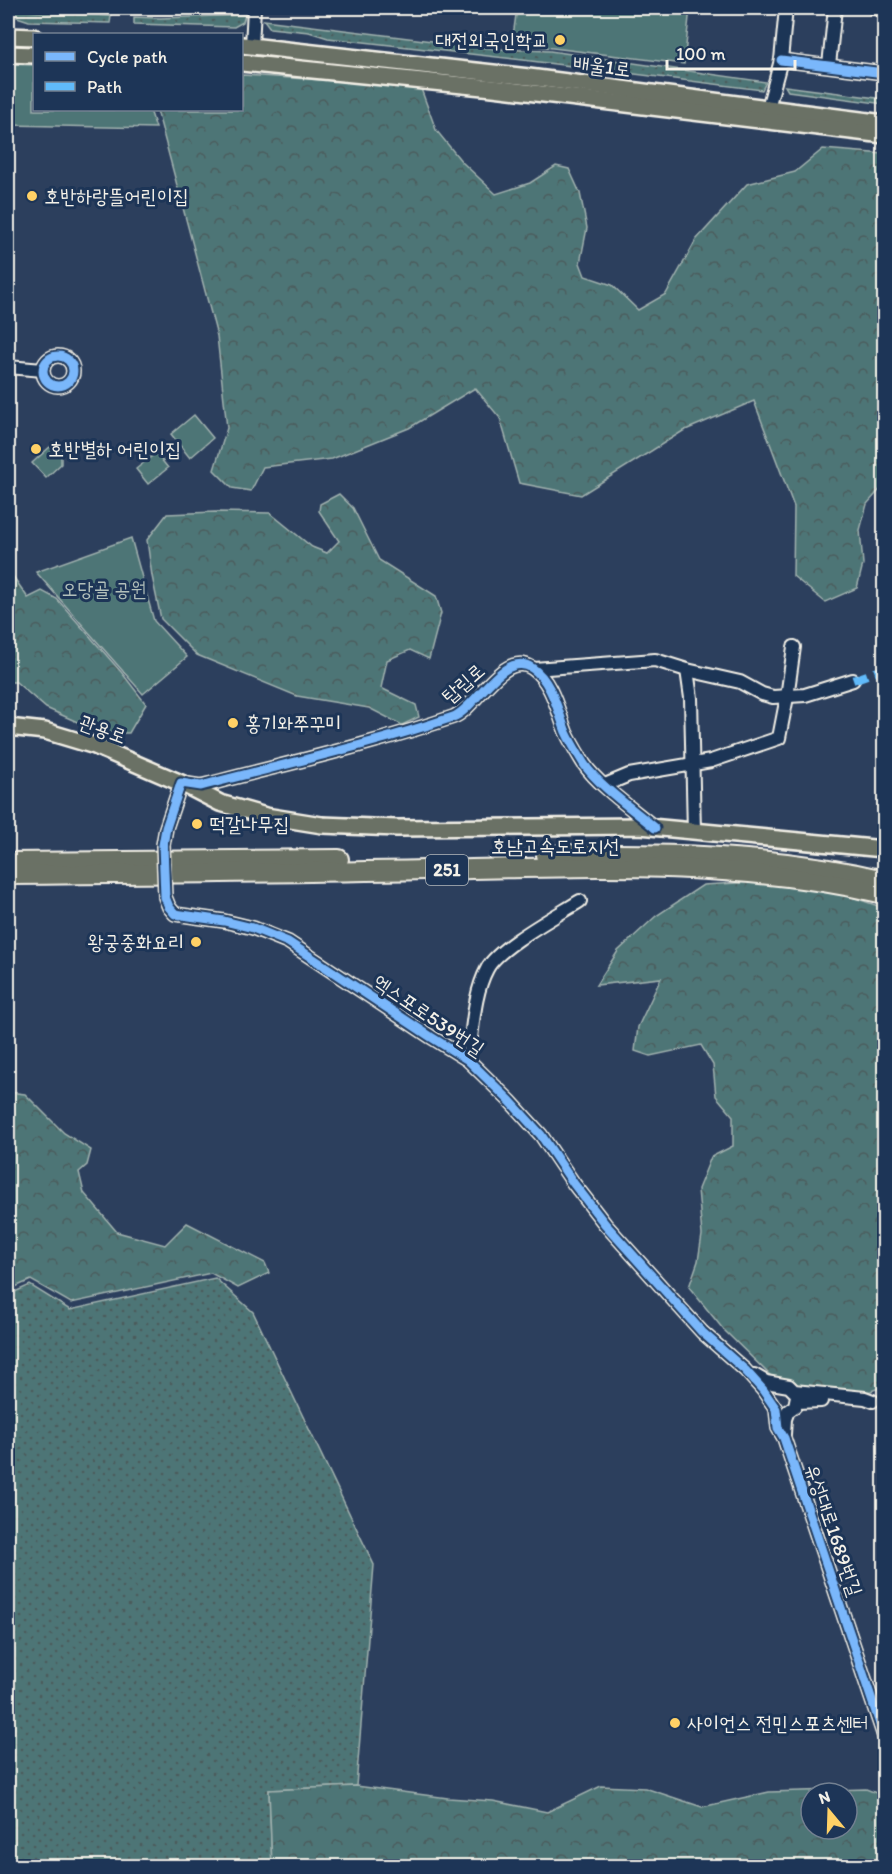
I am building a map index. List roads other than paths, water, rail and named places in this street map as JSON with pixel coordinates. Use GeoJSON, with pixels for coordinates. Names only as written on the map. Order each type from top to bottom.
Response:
{"type":"FeatureCollection","features":[{"type":"Feature","properties":{"kind":"highway","name":"호남고속도로지선"},"geometry":{"type":"LineString","coordinates":[[8,862],[696,854],[857,873],[885,880]]}},
{"type":"Feature","properties":{"kind":"highway","name":"호남고속도로지선"},"geometry":{"type":"LineString","coordinates":[[8,875],[304,873],[556,867],[698,868],[775,874],[885,894]]}},
{"type":"Feature","properties":{"kind":"main road"},"geometry":{"type":"LineString","coordinates":[[8,36],[33,38]]}},
{"type":"Feature","properties":{"kind":"main road","name":"배울1로"},"geometry":{"type":"LineString","coordinates":[[247,46],[540,79],[885,123]]}},
{"type":"Feature","properties":{"kind":"main road"},"geometry":{"type":"LineString","coordinates":[[8,54],[33,56]]}},
{"type":"Feature","properties":{"kind":"main road","name":"배울1로"},"geometry":{"type":"LineString","coordinates":[[243,63],[494,88],[885,135]]}},
{"type":"Feature","properties":{"kind":"main road","name":"관용로"},"geometry":{"type":"LineString","coordinates":[[8,727],[45,731],[95,746],[181,783]]}},
{"type":"Feature","properties":{"kind":"main road"},"geometry":{"type":"LineString","coordinates":[[181,783],[220,803],[266,816],[322,825],[397,828],[593,826],[655,828],[885,849]]}},
{"type":"Feature","properties":{"kind":"street"},"geometry":{"type":"LineString","coordinates":[[247,46],[254,8]]}},
{"type":"Feature","properties":{"kind":"street"},"geometry":{"type":"LineString","coordinates":[[768,108],[780,60],[786,8]]}},
{"type":"Feature","properties":{"kind":"street"},"geometry":{"type":"LineString","coordinates":[[829,65],[835,8]]}},
{"type":"Feature","properties":{"kind":"street"},"geometry":{"type":"LineString","coordinates":[[874,8],[885,10]]}},
{"type":"Feature","properties":{"kind":"street"},"geometry":{"type":"LineString","coordinates":[[780,60],[885,73]]}},
{"type":"Feature","properties":{"kind":"street"},"geometry":{"type":"LineString","coordinates":[[8,367],[43,370]]}},
{"type":"Feature","properties":{"kind":"street"},"geometry":{"type":"LineString","coordinates":[[605,785],[629,775],[711,761],[778,738],[788,697],[794,647]]}},
{"type":"Feature","properties":{"kind":"street","name":"탑립로"},"geometry":{"type":"LineString","coordinates":[[181,783],[201,786],[405,734],[459,715],[488,682],[511,667],[523,664],[534,669],[655,660],[740,682],[762,694],[788,697]]}},
{"type":"Feature","properties":{"kind":"street"},"geometry":{"type":"LineString","coordinates":[[534,669],[553,695],[567,733],[585,765],[593,775],[655,828]]}},
{"type":"Feature","properties":{"kind":"street"},"geometry":{"type":"LineString","coordinates":[[687,670],[691,698],[694,764],[694,832]]}},
{"type":"Feature","properties":{"kind":"street"},"geometry":{"type":"LineString","coordinates":[[788,697],[805,695],[853,681]]}},
{"type":"Feature","properties":{"kind":"street","name":"엑스포로539번길"},"geometry":{"type":"LineString","coordinates":[[181,783],[166,828],[163,845],[165,897],[175,914],[253,928],[288,942],[468,1060],[541,1135],[574,1184],[605,1224],[702,1332],[745,1370]]}},
{"type":"Feature","properties":{"kind":"street"},"geometry":{"type":"LineString","coordinates":[[468,1060],[478,996],[487,967],[508,946],[580,901]]}},
{"type":"Feature","properties":{"kind":"street"},"geometry":{"type":"LineString","coordinates":[[745,1370],[766,1382],[780,1386],[773,1391],[785,1402]]}},
{"type":"Feature","properties":{"kind":"street"},"geometry":{"type":"LineString","coordinates":[[745,1370],[785,1402],[821,1401],[864,1404],[879,1400]]}},
{"type":"Feature","properties":{"kind":"street","name":"유성대로1689번길"},"geometry":{"type":"LineString","coordinates":[[785,1402],[778,1428],[784,1438],[885,1736]]}},
{"type":"Feature","properties":{"kind":"place","name":"대전외국인학교"},"geometry":{"type":"Point","coordinates":[560,40]}},
{"type":"Feature","properties":{"kind":"place","name":"호반하랑뜰어린이집"},"geometry":{"type":"Point","coordinates":[32,196]}},
{"type":"Feature","properties":{"kind":"place","name":"호반별하 어린이집"},"geometry":{"type":"Point","coordinates":[36,449]}},
{"type":"Feature","properties":{"kind":"place","name":"홍기와쭈꾸미"},"geometry":{"type":"Point","coordinates":[233,723]}},
{"type":"Feature","properties":{"kind":"place","name":"떡갈나무집"},"geometry":{"type":"Point","coordinates":[197,824]}},
{"type":"Feature","properties":{"kind":"place","name":"왕궁중화요리"},"geometry":{"type":"Point","coordinates":[196,942]}},
{"type":"Feature","properties":{"kind":"place","name":"사이언스 전민스포츠센터"},"geometry":{"type":"Point","coordinates":[675,1723]}},
{"type":"Feature","properties":{"kind":"park label","name":"오당골 공원"},"geometry":{"type":"Point","coordinates":[104,589]}}]}
